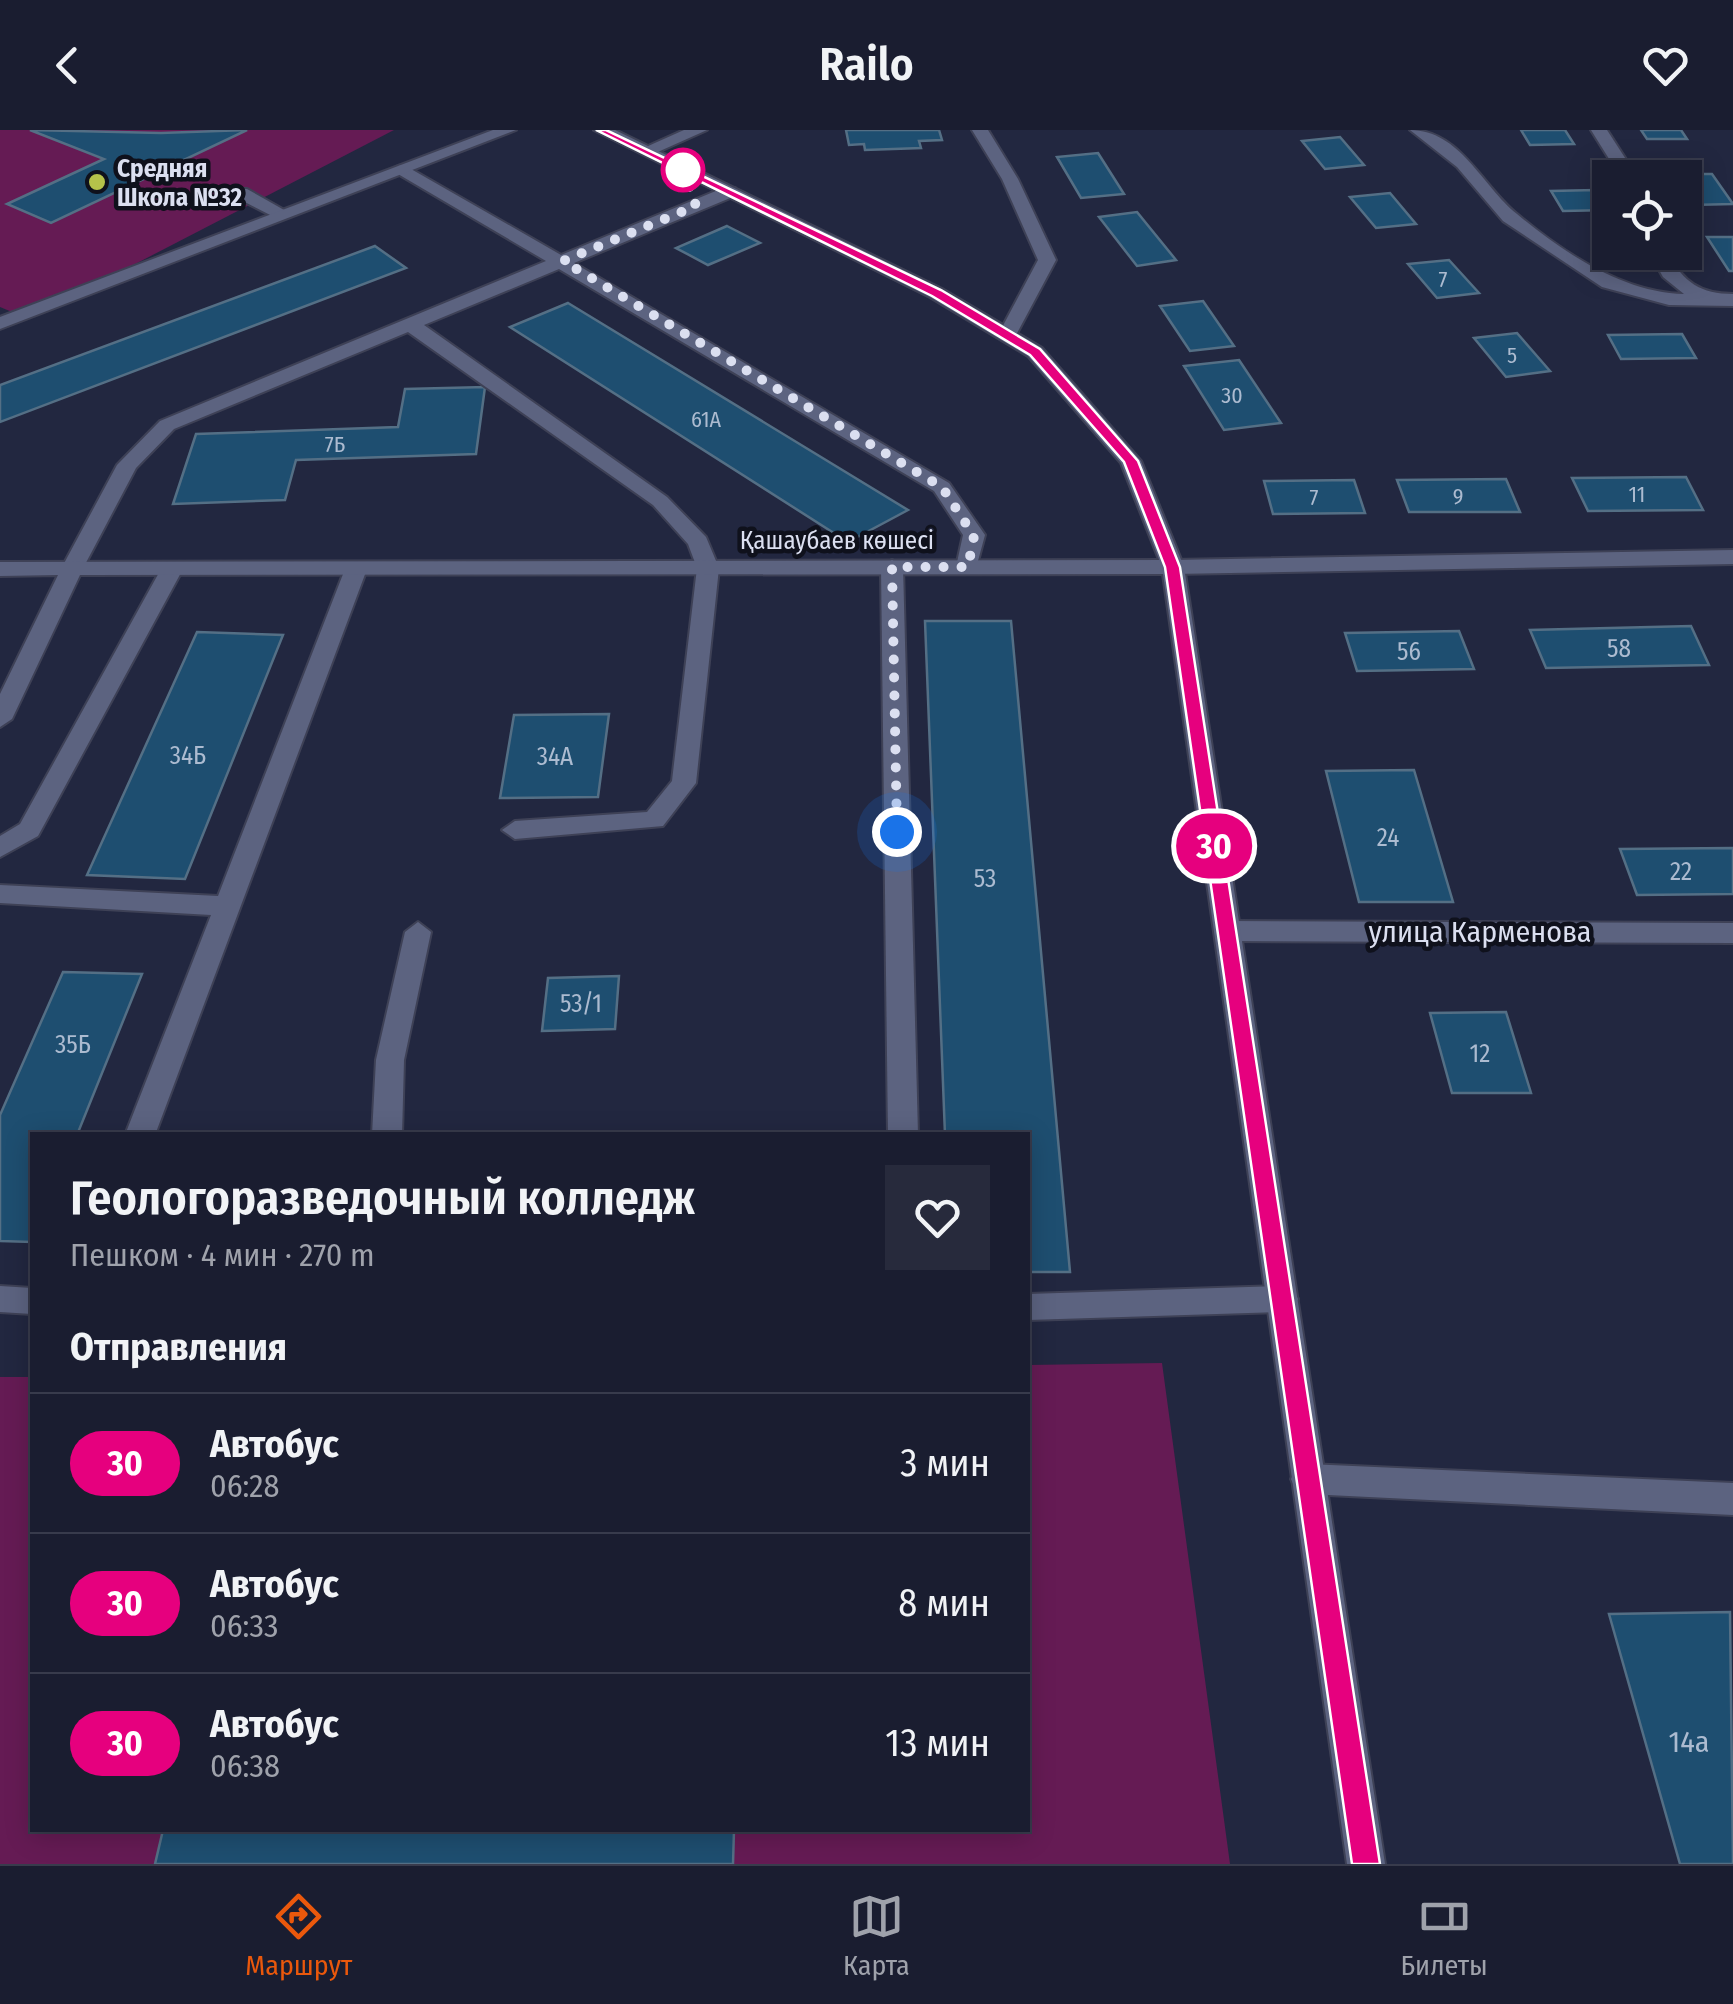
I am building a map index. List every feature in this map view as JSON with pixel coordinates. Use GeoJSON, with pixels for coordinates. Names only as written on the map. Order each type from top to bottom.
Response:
{"type":"FeatureCollection","features":[{"type":"Feature","properties":{"kind":"street"},"geometry":{"type":"LineString","coordinates":[[0,323],[508,130]]}},
{"type":"Feature","properties":{"kind":"street"},"geometry":{"type":"LineString","coordinates":[[602,130],[936,293],[1035,352],[1130,461],[1172,567],[1366,1864]]}},
{"type":"Feature","properties":{"kind":"street"},"geometry":{"type":"LineString","coordinates":[[644,151],[700,130]]}},
{"type":"Feature","properties":{"kind":"street"},"geometry":{"type":"LineString","coordinates":[[980,130],[1010,179],[1047,260],[1007,335]]}},
{"type":"Feature","properties":{"kind":"street"},"geometry":{"type":"LineString","coordinates":[[1418,130],[1463,163],[1509,217],[1608,283],[1632,292],[1733,300]]}},
{"type":"Feature","properties":{"kind":"street"},"geometry":{"type":"LineString","coordinates":[[1599,130],[1618,160]]}},
{"type":"Feature","properties":{"kind":"street"},"geometry":{"type":"LineString","coordinates":[[404,170],[942,487],[974,536],[968,567]]}},
{"type":"Feature","properties":{"kind":"street"},"geometry":{"type":"LineString","coordinates":[[241,192],[284,215]]}},
{"type":"Feature","properties":{"kind":"street"},"geometry":{"type":"LineString","coordinates":[[0,719],[127,465],[167,425],[730,192]]}},
{"type":"Feature","properties":{"kind":"street"},"geometry":{"type":"LineString","coordinates":[[1667,270],[1703,300]]}},
{"type":"Feature","properties":{"kind":"street"},"geometry":{"type":"LineString","coordinates":[[410,324],[660,501],[698,542],[708,568],[684,784],[654,820],[515,830]]}},
{"type":"Feature","properties":{"kind":"street","name":"Қашаубаев көшесі"},"geometry":{"type":"LineString","coordinates":[[0,569],[1172,567],[1733,557]]}},
{"type":"Feature","properties":{"kind":"street"},"geometry":{"type":"LineString","coordinates":[[892,567],[903,1132]]}},
{"type":"Feature","properties":{"kind":"street"},"geometry":{"type":"LineString","coordinates":[[0,848],[29,830],[172,569]]}},
{"type":"Feature","properties":{"kind":"street"},"geometry":{"type":"LineString","coordinates":[[141,1132],[356,569]]}},
{"type":"Feature","properties":{"kind":"street"},"geometry":{"type":"LineString","coordinates":[[0,894],[227,906]]}},
{"type":"Feature","properties":{"kind":"street","name":"улица Карменова"},"geometry":{"type":"LineString","coordinates":[[1227,931],[1733,932]]}},
{"type":"Feature","properties":{"kind":"street"},"geometry":{"type":"LineString","coordinates":[[387,1132],[390,1060],[418,932]]}},
{"type":"Feature","properties":{"kind":"street"},"geometry":{"type":"LineString","coordinates":[[0,1299],[30,1301]]}},
{"type":"Feature","properties":{"kind":"street"},"geometry":{"type":"LineString","coordinates":[[1030,1307],[1282,1299]]}},
{"type":"Feature","properties":{"kind":"street"},"geometry":{"type":"LineString","coordinates":[[1308,1479],[1733,1499]]}},
{"type":"Feature","properties":{"kind":"shaded area"},"geometry":{"type":"Polygon","coordinates":[[[0,130],[394,130],[29,319],[0,307],[0,130]]]}},
{"type":"Feature","properties":{"kind":"shaded area"},"geometry":{"type":"Polygon","coordinates":[[[1162,1363],[1230,1864],[0,1864],[0,1377],[30,1377],[30,1832],[1030,1832],[1030,1365],[1162,1363]]]}},
{"type":"Feature","properties":{"kind":"building","name":"Средняя Школа №32"},"geometry":{"type":"Polygon","coordinates":[[[30,130],[247,130],[51,223],[7,204],[104,159],[30,130]]]}},
{"type":"Feature","properties":{"kind":"building"},"geometry":{"type":"Polygon","coordinates":[[[846,130],[939,130],[942,140],[919,141],[921,148],[865,150],[864,144],[849,145],[846,130]]]}},
{"type":"Feature","properties":{"kind":"building"},"geometry":{"type":"Polygon","coordinates":[[[1521,130],[1565,130],[1574,144],[1530,145],[1521,130]]]}},
{"type":"Feature","properties":{"kind":"building"},"geometry":{"type":"Polygon","coordinates":[[[1641,130],[1681,130],[1687,139],[1647,139],[1641,130]]]}},
{"type":"Feature","properties":{"kind":"building"},"geometry":{"type":"Polygon","coordinates":[[[1340,137],[1364,165],[1325,169],[1302,141],[1340,137]]]}},
{"type":"Feature","properties":{"kind":"building"},"geometry":{"type":"Polygon","coordinates":[[[1098,153],[1124,194],[1081,198],[1057,157],[1098,153]]]}},
{"type":"Feature","properties":{"kind":"building"},"geometry":{"type":"Polygon","coordinates":[[[1702,174],[1712,174],[1733,204],[1702,205],[1702,174]]]}},
{"type":"Feature","properties":{"kind":"building"},"geometry":{"type":"Polygon","coordinates":[[[1592,190],[1592,210],[1563,211],[1551,191],[1592,190]]]}},
{"type":"Feature","properties":{"kind":"building"},"geometry":{"type":"Polygon","coordinates":[[[1390,193],[1416,224],[1376,228],[1350,197],[1390,193]]]}},
{"type":"Feature","properties":{"kind":"building"},"geometry":{"type":"Polygon","coordinates":[[[1137,212],[1176,260],[1137,266],[1099,217],[1137,212]]]}},
{"type":"Feature","properties":{"kind":"building"},"geometry":{"type":"Polygon","coordinates":[[[727,226],[760,243],[708,265],[676,248],[727,226]]]}},
{"type":"Feature","properties":{"kind":"building"},"geometry":{"type":"Polygon","coordinates":[[[1707,237],[1733,237],[1733,271],[1729,271],[1707,237]]]}},
{"type":"Feature","properties":{"kind":"building"},"geometry":{"type":"Polygon","coordinates":[[[375,246],[406,268],[0,422],[0,385],[375,246]]]}},
{"type":"Feature","properties":{"kind":"building"},"geometry":{"type":"Polygon","coordinates":[[[1449,260],[1479,293],[1437,298],[1408,264],[1449,260]]]}},
{"type":"Feature","properties":{"kind":"building"},"geometry":{"type":"Polygon","coordinates":[[[1203,301],[1234,346],[1190,351],[1160,306],[1203,301]]]}},
{"type":"Feature","properties":{"kind":"building"},"geometry":{"type":"Polygon","coordinates":[[[568,303],[908,510],[848,542],[510,327],[568,303]]]}},
{"type":"Feature","properties":{"kind":"building"},"geometry":{"type":"Polygon","coordinates":[[[1517,333],[1550,371],[1506,377],[1474,338],[1517,333]]]}},
{"type":"Feature","properties":{"kind":"building"},"geometry":{"type":"Polygon","coordinates":[[[1682,334],[1696,358],[1621,359],[1608,335],[1682,334]]]}},
{"type":"Feature","properties":{"kind":"building"},"geometry":{"type":"Polygon","coordinates":[[[1239,360],[1281,423],[1224,430],[1184,366],[1239,360]]]}},
{"type":"Feature","properties":{"kind":"building"},"geometry":{"type":"Polygon","coordinates":[[[485,387],[476,454],[296,460],[285,500],[173,504],[196,434],[398,427],[405,389],[485,387]]]}},
{"type":"Feature","properties":{"kind":"building"},"geometry":{"type":"Polygon","coordinates":[[[1686,477],[1703,510],[1588,511],[1572,478],[1686,477]]]}},
{"type":"Feature","properties":{"kind":"building"},"geometry":{"type":"Polygon","coordinates":[[[1506,479],[1520,512],[1409,512],[1397,480],[1506,479]]]}},
{"type":"Feature","properties":{"kind":"building"},"geometry":{"type":"Polygon","coordinates":[[[1354,480],[1365,513],[1273,514],[1264,481],[1354,480]]]}},
{"type":"Feature","properties":{"kind":"building"},"geometry":{"type":"Polygon","coordinates":[[[925,621],[1011,621],[1070,1272],[1030,1272],[1030,1132],[945,1132],[925,621]]]}},
{"type":"Feature","properties":{"kind":"building"},"geometry":{"type":"Polygon","coordinates":[[[1691,626],[1709,665],[1546,668],[1530,630],[1691,626]]]}},
{"type":"Feature","properties":{"kind":"building"},"geometry":{"type":"Polygon","coordinates":[[[1459,631],[1474,669],[1357,671],[1345,633],[1459,631]]]}},
{"type":"Feature","properties":{"kind":"building"},"geometry":{"type":"Polygon","coordinates":[[[197,632],[283,635],[185,879],[87,875],[197,632]]]}},
{"type":"Feature","properties":{"kind":"building"},"geometry":{"type":"Polygon","coordinates":[[[609,714],[598,797],[500,798],[514,715],[609,714]]]}},
{"type":"Feature","properties":{"kind":"building"},"geometry":{"type":"Polygon","coordinates":[[[1414,770],[1453,902],[1359,902],[1326,771],[1414,770]]]}},
{"type":"Feature","properties":{"kind":"building"},"geometry":{"type":"Polygon","coordinates":[[[1733,848],[1733,894],[1637,895],[1620,849],[1733,848]]]}},
{"type":"Feature","properties":{"kind":"building"},"geometry":{"type":"Polygon","coordinates":[[[63,972],[142,974],[78,1132],[30,1132],[30,1242],[0,1241],[0,1115],[63,972]]]}},
{"type":"Feature","properties":{"kind":"building"},"geometry":{"type":"Polygon","coordinates":[[[619,976],[615,1029],[542,1031],[548,978],[619,976]]]}},
{"type":"Feature","properties":{"kind":"building"},"geometry":{"type":"Polygon","coordinates":[[[1506,1012],[1531,1093],[1452,1093],[1430,1013],[1506,1012]]]}},
{"type":"Feature","properties":{"kind":"building"},"geometry":{"type":"Polygon","coordinates":[[[1730,1612],[1733,1864],[1680,1864],[1609,1614],[1730,1612]]]}},
{"type":"Feature","properties":{"kind":"building"},"geometry":{"type":"Polygon","coordinates":[[[163,1832],[734,1832],[733,1864],[155,1864],[163,1832]]]}},
{"type":"Feature","properties":{"kind":"bus line","name":"30"},"geometry":{"type":"LineString","coordinates":[[602,130],[936,293],[1035,352],[1130,461],[1172,567],[1366,1864]]}},
{"type":"Feature","properties":{"kind":"place","name":"Средняя Школа №32"},"geometry":{"type":"Point","coordinates":[97,182]}},
{"type":"Feature","properties":{"kind":"route"},"geometry":{"type":"LineString","coordinates":[[683,170],[696,206],[563,261],[942,487],[974,536],[968,567],[892,567],[897,832]]}}]}
